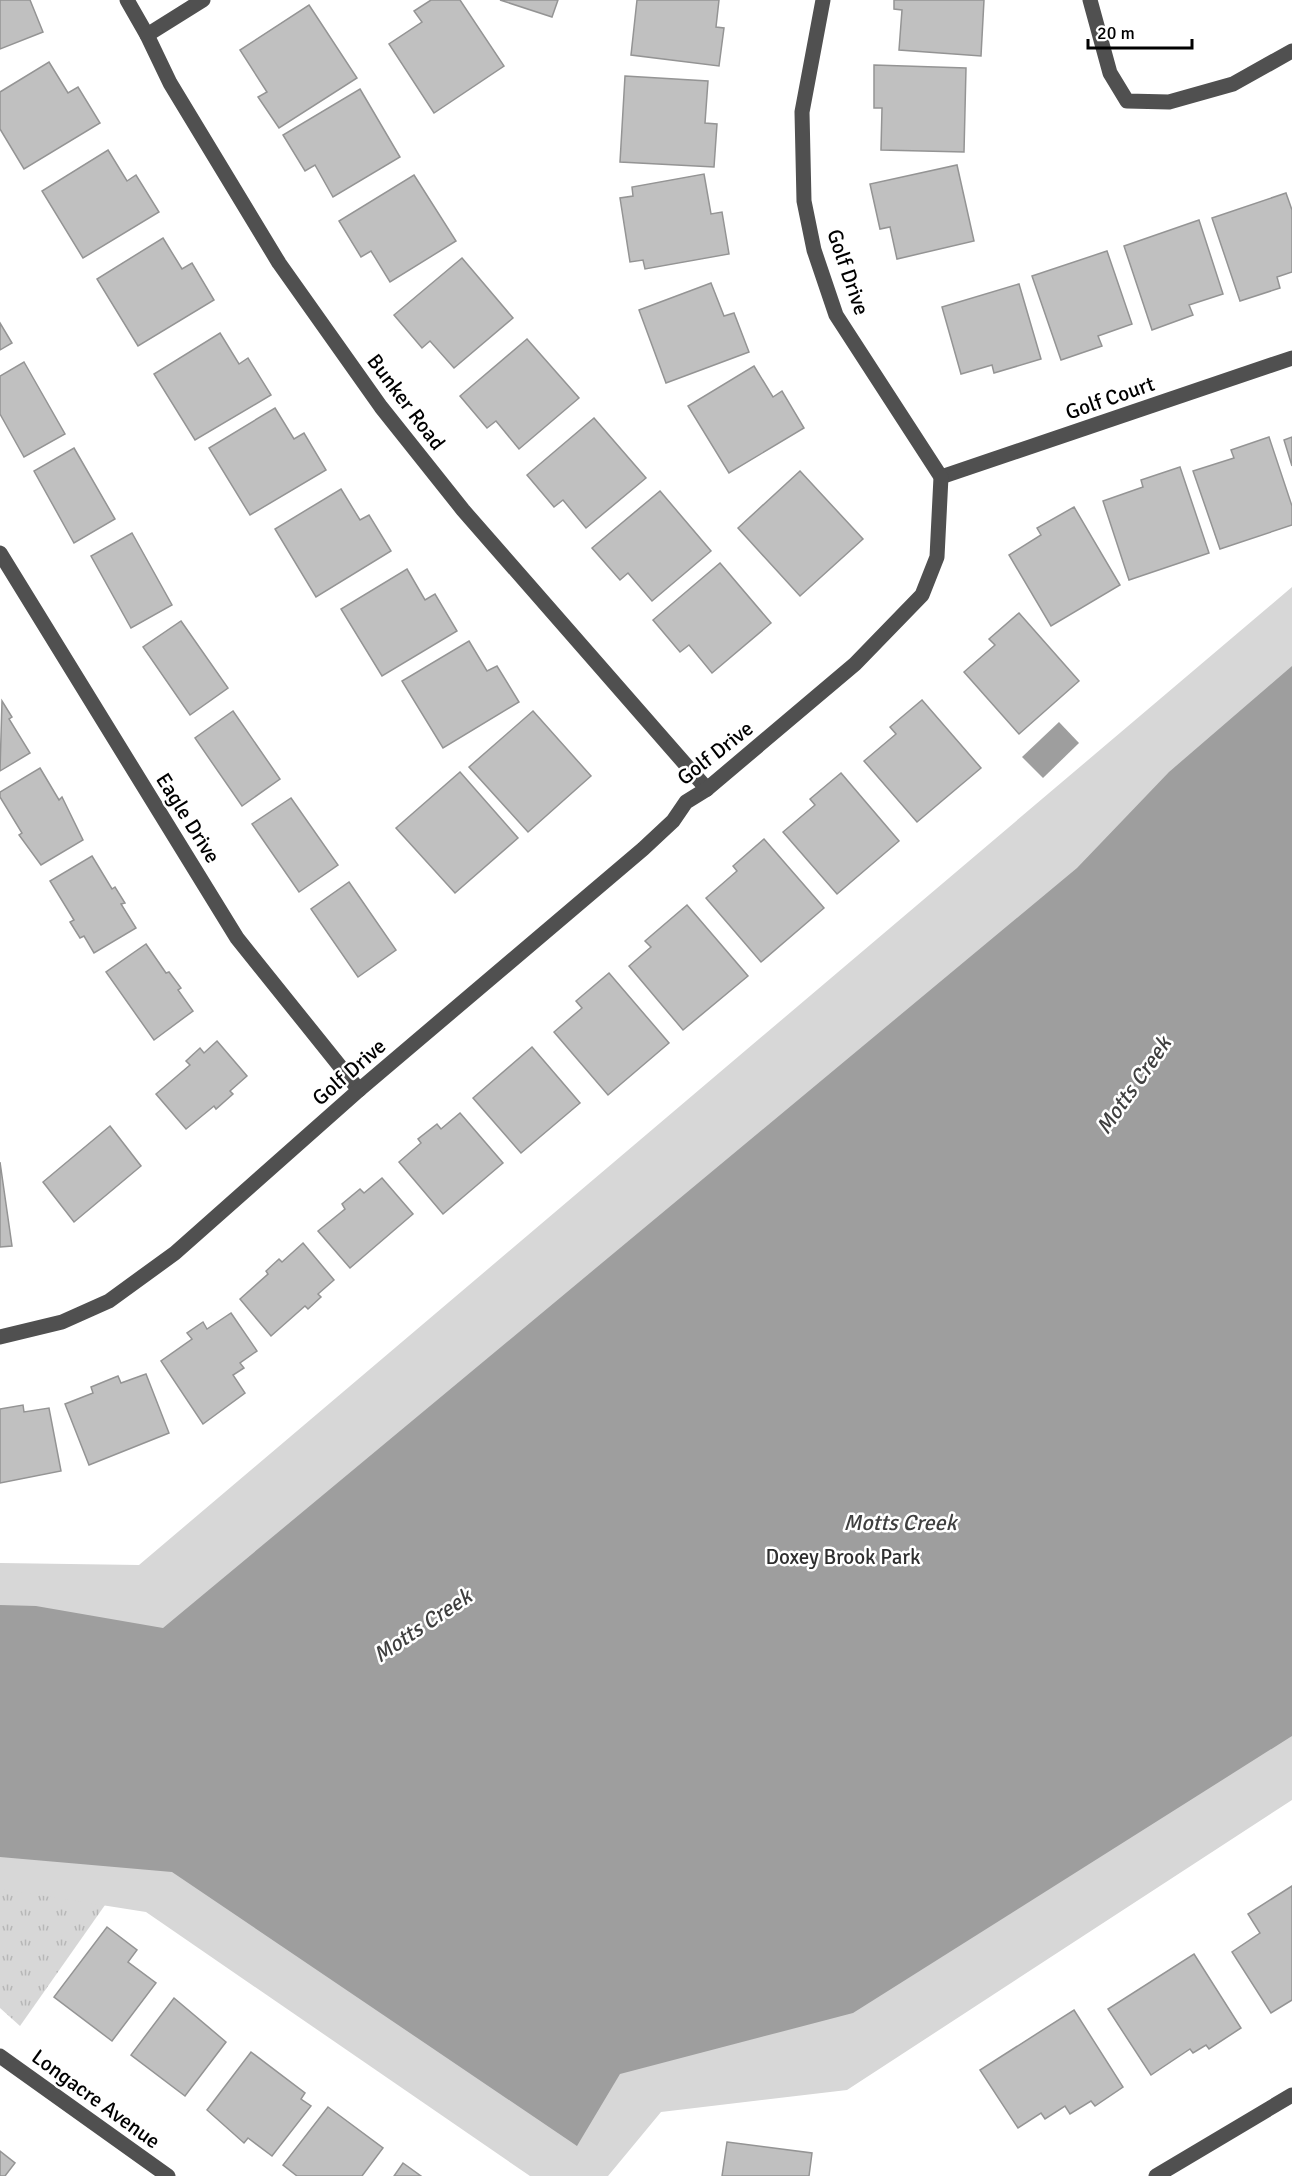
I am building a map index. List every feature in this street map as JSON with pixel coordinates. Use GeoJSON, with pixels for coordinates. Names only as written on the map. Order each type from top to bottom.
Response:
{"type":"FeatureCollection","features":[{"type":"Feature","properties":{"kind":"street","name":"Bunker Road"},"geometry":{"type":"LineString","coordinates":[[127,0],[170,83],[279,263],[381,407],[463,510],[706,789]]}},
{"type":"Feature","properties":{"kind":"street"},"geometry":{"type":"LineString","coordinates":[[147,35],[203,0]]}},
{"type":"Feature","properties":{"kind":"street","name":"Golf Drive"},"geometry":{"type":"LineString","coordinates":[[0,1337],[62,1322],[110,1300],[175,1253],[359,1090],[643,849],[673,821],[686,802],[706,789],[855,664],[922,595],[937,557],[941,477],[836,315],[814,250],[804,201],[802,112],[823,0]]}},
{"type":"Feature","properties":{"kind":"street"},"geometry":{"type":"LineString","coordinates":[[1090,0],[1110,72],[1127,101],[1169,102],[1233,84],[1292,51]]}},
{"type":"Feature","properties":{"kind":"street","name":"Golf Court"},"geometry":{"type":"LineString","coordinates":[[941,477],[1292,358]]}},
{"type":"Feature","properties":{"kind":"street","name":"Eagle Drive"},"geometry":{"type":"LineString","coordinates":[[0,553],[237,938],[359,1090]]}},
{"type":"Feature","properties":{"kind":"street","name":"Longacre Avenue"},"geometry":{"type":"LineString","coordinates":[[0,2056],[168,2176]]}},
{"type":"Feature","properties":{"kind":"street"},"geometry":{"type":"LineString","coordinates":[[1156,2176],[1292,2095]]}},
{"type":"Feature","properties":{"kind":"green space","name":"Motts Creek"},"geometry":{"type":"Polygon","coordinates":[[[1292,587],[1292,1800],[847,2090],[661,2112],[608,2176],[530,2176],[146,1912],[0,1889],[0,1563],[139,1565],[1292,587]]]}},
{"type":"Feature","properties":{"kind":"green space"},"geometry":{"type":"Polygon","coordinates":[[[0,1857],[131,1868],[20,2026],[0,2008],[0,1857]]]}},
{"type":"Feature","properties":{"kind":"water","name":"Motts Creek"},"geometry":{"type":"Polygon","coordinates":[[[1292,666],[1292,1736],[853,2013],[620,2074],[577,2146],[172,1872],[0,1857],[0,1605],[36,1606],[163,1628],[1077,868],[1169,772],[1292,666]]]}},
{"type":"Feature","properties":{"kind":"water"},"geometry":{"type":"Polygon","coordinates":[[[1059,722],[1079,743],[1043,778],[1022,757],[1059,722]]]}},
{"type":"Feature","properties":{"kind":"building"},"geometry":{"type":"Polygon","coordinates":[[[0,0],[30,0],[43,32],[0,49],[0,0]]]}},
{"type":"Feature","properties":{"kind":"building"},"geometry":{"type":"Polygon","coordinates":[[[431,0],[460,0],[504,66],[434,113],[389,44],[422,22],[414,11],[431,0]]]}},
{"type":"Feature","properties":{"kind":"building"},"geometry":{"type":"Polygon","coordinates":[[[500,0],[558,0],[552,17],[500,0]]]}},
{"type":"Feature","properties":{"kind":"building"},"geometry":{"type":"Polygon","coordinates":[[[637,0],[719,0],[716,27],[724,28],[719,66],[631,55],[637,0]]]}},
{"type":"Feature","properties":{"kind":"building"},"geometry":{"type":"Polygon","coordinates":[[[894,0],[984,0],[981,56],[899,50],[902,10],[894,9],[894,0]]]}},
{"type":"Feature","properties":{"kind":"building"},"geometry":{"type":"Polygon","coordinates":[[[309,5],[357,78],[279,128],[258,97],[267,92],[240,50],[309,5]]]}},
{"type":"Feature","properties":{"kind":"building"},"geometry":{"type":"Polygon","coordinates":[[[49,62],[68,93],[78,87],[100,123],[24,169],[0,129],[0,92],[49,62]]]}},
{"type":"Feature","properties":{"kind":"building"},"geometry":{"type":"Polygon","coordinates":[[[874,65],[966,68],[964,152],[881,150],[882,108],[874,108],[874,65]]]}},
{"type":"Feature","properties":{"kind":"building"},"geometry":{"type":"Polygon","coordinates":[[[625,76],[708,81],[705,123],[717,124],[714,167],[620,162],[625,76]]]}},
{"type":"Feature","properties":{"kind":"building"},"geometry":{"type":"Polygon","coordinates":[[[360,89],[400,157],[333,197],[315,165],[305,171],[283,135],[360,89]]]}},
{"type":"Feature","properties":{"kind":"building"},"geometry":{"type":"Polygon","coordinates":[[[108,150],[127,181],[136,175],[159,212],[83,258],[42,191],[108,150]]]}},
{"type":"Feature","properties":{"kind":"building"},"geometry":{"type":"Polygon","coordinates":[[[957,165],[974,241],[897,259],[890,227],[880,229],[870,184],[957,165]]]}},
{"type":"Feature","properties":{"kind":"building"},"geometry":{"type":"Polygon","coordinates":[[[704,174],[711,214],[722,212],[729,254],[645,269],[643,260],[630,262],[620,198],[633,196],[632,187],[704,174]]]}},
{"type":"Feature","properties":{"kind":"building"},"geometry":{"type":"Polygon","coordinates":[[[414,175],[456,241],[390,282],[371,251],[361,257],[339,221],[414,175]]]}},
{"type":"Feature","properties":{"kind":"building"},"geometry":{"type":"Polygon","coordinates":[[[1286,193],[1292,210],[1292,272],[1277,277],[1280,288],[1240,301],[1212,218],[1286,193]]]}},
{"type":"Feature","properties":{"kind":"building"},"geometry":{"type":"Polygon","coordinates":[[[1199,220],[1223,294],[1189,305],[1193,315],[1152,330],[1124,246],[1199,220]]]}},
{"type":"Feature","properties":{"kind":"building"},"geometry":{"type":"Polygon","coordinates":[[[163,238],[182,269],[192,263],[214,300],[138,346],[97,279],[163,238]]]}},
{"type":"Feature","properties":{"kind":"building"},"geometry":{"type":"Polygon","coordinates":[[[1107,251],[1132,324],[1098,336],[1102,346],[1061,360],[1032,276],[1107,251]]]}},
{"type":"Feature","properties":{"kind":"building"},"geometry":{"type":"Polygon","coordinates":[[[462,258],[513,318],[454,368],[430,341],[422,348],[394,315],[462,258]]]}},
{"type":"Feature","properties":{"kind":"building"},"geometry":{"type":"Polygon","coordinates":[[[711,283],[724,316],[734,313],[749,352],[666,383],[639,310],[711,283]]]}},
{"type":"Feature","properties":{"kind":"building"},"geometry":{"type":"Polygon","coordinates":[[[1019,284],[1041,359],[994,373],[992,365],[961,374],[942,307],[1019,284]]]}},
{"type":"Feature","properties":{"kind":"building"},"geometry":{"type":"Polygon","coordinates":[[[0,323],[12,343],[0,350],[0,323]]]}},
{"type":"Feature","properties":{"kind":"building"},"geometry":{"type":"Polygon","coordinates":[[[220,333],[239,364],[248,358],[271,395],[195,440],[154,374],[220,333]]]}},
{"type":"Feature","properties":{"kind":"building"},"geometry":{"type":"Polygon","coordinates":[[[527,339],[579,398],[519,449],[496,421],[487,428],[460,396],[527,339]]]}},
{"type":"Feature","properties":{"kind":"building"},"geometry":{"type":"Polygon","coordinates":[[[24,362],[65,434],[24,457],[0,414],[0,376],[24,362]]]}},
{"type":"Feature","properties":{"kind":"building"},"geometry":{"type":"Polygon","coordinates":[[[754,366],[773,397],[782,391],[804,428],[729,473],[688,406],[754,366]]]}},
{"type":"Feature","properties":{"kind":"building"},"geometry":{"type":"Polygon","coordinates":[[[275,408],[294,439],[304,433],[326,470],[250,515],[209,448],[275,408]]]}},
{"type":"Feature","properties":{"kind":"building"},"geometry":{"type":"Polygon","coordinates":[[[594,418],[646,478],[586,528],[563,500],[554,507],[527,475],[594,418]]]}},
{"type":"Feature","properties":{"kind":"building"},"geometry":{"type":"Polygon","coordinates":[[[1269,437],[1292,506],[1292,525],[1220,549],[1193,471],[1234,458],[1231,450],[1269,437]]]}},
{"type":"Feature","properties":{"kind":"building"},"geometry":{"type":"Polygon","coordinates":[[[1292,437],[1292,466],[1284,440],[1292,437]]]}},
{"type":"Feature","properties":{"kind":"building"},"geometry":{"type":"Polygon","coordinates":[[[74,448],[115,519],[74,543],[34,471],[74,448]]]}},
{"type":"Feature","properties":{"kind":"building"},"geometry":{"type":"Polygon","coordinates":[[[1180,467],[1209,553],[1129,580],[1103,501],[1143,487],[1141,480],[1180,467]]]}},
{"type":"Feature","properties":{"kind":"building"},"geometry":{"type":"Polygon","coordinates":[[[800,471],[863,539],[800,596],[738,528],[800,471]]]}},
{"type":"Feature","properties":{"kind":"building"},"geometry":{"type":"Polygon","coordinates":[[[341,489],[360,520],[369,515],[391,551],[316,597],[275,529],[341,489]]]}},
{"type":"Feature","properties":{"kind":"building"},"geometry":{"type":"Polygon","coordinates":[[[660,491],[711,551],[652,601],[628,573],[620,580],[592,548],[660,491]]]}},
{"type":"Feature","properties":{"kind":"building"},"geometry":{"type":"Polygon","coordinates":[[[1074,507],[1120,585],[1051,626],[1009,555],[1041,535],[1037,528],[1074,507]]]}},
{"type":"Feature","properties":{"kind":"building"},"geometry":{"type":"Polygon","coordinates":[[[132,533],[172,605],[131,628],[91,556],[132,533]]]}},
{"type":"Feature","properties":{"kind":"building"},"geometry":{"type":"Polygon","coordinates":[[[720,563],[771,623],[712,673],[689,645],[680,652],[653,620],[720,563]]]}},
{"type":"Feature","properties":{"kind":"building"},"geometry":{"type":"Polygon","coordinates":[[[407,569],[425,600],[435,594],[457,631],[382,676],[341,609],[407,569]]]}},
{"type":"Feature","properties":{"kind":"building"},"geometry":{"type":"Polygon","coordinates":[[[1019,613],[1079,681],[1019,734],[964,672],[995,645],[989,639],[1019,613]]]}},
{"type":"Feature","properties":{"kind":"building"},"geometry":{"type":"Polygon","coordinates":[[[181,621],[228,688],[190,715],[143,647],[181,621]]]}},
{"type":"Feature","properties":{"kind":"building"},"geometry":{"type":"Polygon","coordinates":[[[469,641],[487,671],[497,666],[519,702],[443,748],[402,681],[469,641]]]}},
{"type":"Feature","properties":{"kind":"building"},"geometry":{"type":"Polygon","coordinates":[[[922,700],[981,768],[917,822],[864,761],[896,734],[890,727],[922,700]]]}},
{"type":"Feature","properties":{"kind":"building"},"geometry":{"type":"Polygon","coordinates":[[[2,701],[12,717],[9,719],[30,753],[0,771],[2,701]]]}},
{"type":"Feature","properties":{"kind":"building"},"geometry":{"type":"Polygon","coordinates":[[[233,711],[280,779],[242,806],[195,738],[233,711]]]}},
{"type":"Feature","properties":{"kind":"building"},"geometry":{"type":"Polygon","coordinates":[[[533,711],[591,776],[528,832],[469,767],[533,711]]]}},
{"type":"Feature","properties":{"kind":"building"},"geometry":{"type":"Polygon","coordinates":[[[40,768],[59,800],[62,797],[83,840],[41,865],[19,835],[22,833],[0,797],[0,792],[40,768]]]}},
{"type":"Feature","properties":{"kind":"building"},"geometry":{"type":"Polygon","coordinates":[[[460,772],[518,838],[455,893],[396,828],[460,772]]]}},
{"type":"Feature","properties":{"kind":"building"},"geometry":{"type":"Polygon","coordinates":[[[841,773],[899,841],[837,894],[783,832],[815,805],[810,799],[841,773]]]}},
{"type":"Feature","properties":{"kind":"building"},"geometry":{"type":"Polygon","coordinates":[[[291,798],[338,865],[299,892],[252,824],[291,798]]]}},
{"type":"Feature","properties":{"kind":"building"},"geometry":{"type":"Polygon","coordinates":[[[764,839],[824,908],[761,962],[706,898],[737,871],[733,866],[764,839]]]}},
{"type":"Feature","properties":{"kind":"building"},"geometry":{"type":"Polygon","coordinates":[[[92,856],[112,889],[115,887],[125,903],[121,904],[136,928],[94,953],[84,936],[80,938],[70,922],[74,920],[50,881],[92,856]]]}},
{"type":"Feature","properties":{"kind":"building"},"geometry":{"type":"Polygon","coordinates":[[[349,882],[396,950],[358,977],[311,909],[349,882]]]}},
{"type":"Feature","properties":{"kind":"building"},"geometry":{"type":"Polygon","coordinates":[[[687,905],[748,976],[683,1030],[629,966],[651,947],[645,941],[687,905]]]}},
{"type":"Feature","properties":{"kind":"building"},"geometry":{"type":"Polygon","coordinates":[[[146,944],[166,973],[169,972],[181,988],[178,990],[193,1011],[154,1040],[106,972],[146,944]]]}},
{"type":"Feature","properties":{"kind":"building"},"geometry":{"type":"Polygon","coordinates":[[[609,973],[669,1043],[608,1095],[554,1032],[582,1008],[576,1001],[609,973]]]}},
{"type":"Feature","properties":{"kind":"building"},"geometry":{"type":"Polygon","coordinates":[[[217,1041],[247,1076],[230,1091],[233,1094],[216,1109],[214,1106],[186,1129],[156,1094],[190,1065],[186,1061],[200,1048],[204,1053],[217,1041]]]}},
{"type":"Feature","properties":{"kind":"building"},"geometry":{"type":"Polygon","coordinates":[[[532,1047],[580,1103],[521,1153],[473,1098],[532,1047]]]}},
{"type":"Feature","properties":{"kind":"building"},"geometry":{"type":"Polygon","coordinates":[[[460,1113],[503,1163],[443,1214],[399,1162],[421,1143],[418,1139],[437,1124],[441,1129],[460,1113]]]}},
{"type":"Feature","properties":{"kind":"building"},"geometry":{"type":"Polygon","coordinates":[[[110,1126],[141,1166],[74,1222],[43,1182],[110,1126]]]}},
{"type":"Feature","properties":{"kind":"building"},"geometry":{"type":"Polygon","coordinates":[[[0,1162],[12,1246],[0,1247],[0,1162]]]}},
{"type":"Feature","properties":{"kind":"building"},"geometry":{"type":"Polygon","coordinates":[[[382,1178],[413,1214],[350,1268],[318,1231],[345,1209],[342,1204],[360,1189],[364,1193],[382,1178]]]}},
{"type":"Feature","properties":{"kind":"building"},"geometry":{"type":"Polygon","coordinates":[[[303,1243],[334,1280],[318,1294],[321,1297],[308,1309],[305,1306],[271,1336],[240,1299],[268,1274],[266,1271],[279,1259],[282,1262],[303,1243]]]}},
{"type":"Feature","properties":{"kind":"building"},"geometry":{"type":"Polygon","coordinates":[[[231,1313],[257,1351],[240,1363],[244,1368],[233,1375],[245,1393],[203,1424],[161,1361],[192,1339],[187,1333],[203,1322],[207,1329],[231,1313]]]}},
{"type":"Feature","properties":{"kind":"building"},"geometry":{"type":"Polygon","coordinates":[[[146,1374],[169,1433],[89,1465],[65,1404],[93,1393],[91,1387],[118,1376],[121,1383],[146,1374]]]}},
{"type":"Feature","properties":{"kind":"building"},"geometry":{"type":"Polygon","coordinates":[[[23,1405],[24,1412],[49,1408],[61,1471],[0,1483],[0,1409],[23,1405]]]}},
{"type":"Feature","properties":{"kind":"building"},"geometry":{"type":"Polygon","coordinates":[[[1292,1886],[1292,2000],[1271,2013],[1232,1952],[1260,1933],[1248,1914],[1292,1886]]]}},
{"type":"Feature","properties":{"kind":"building"},"geometry":{"type":"Polygon","coordinates":[[[107,1927],[137,1950],[128,1962],[156,1983],[112,2041],[54,1997],[107,1927]]]}},
{"type":"Feature","properties":{"kind":"building"},"geometry":{"type":"Polygon","coordinates":[[[1194,1954],[1241,2028],[1209,2049],[1206,2045],[1193,2053],[1190,2049],[1151,2075],[1108,2009],[1194,1954]]]}},
{"type":"Feature","properties":{"kind":"building"},"geometry":{"type":"Polygon","coordinates":[[[174,1998],[226,2042],[185,2096],[131,2055],[174,1998]]]}},
{"type":"Feature","properties":{"kind":"building"},"geometry":{"type":"Polygon","coordinates":[[[1074,2010],[1123,2087],[1095,2106],[1091,2101],[1070,2114],[1065,2106],[1045,2119],[1041,2113],[1018,2128],[980,2070],[1074,2010]]]}},
{"type":"Feature","properties":{"kind":"building"},"geometry":{"type":"Polygon","coordinates":[[[251,2052],[305,2093],[301,2099],[311,2106],[272,2156],[248,2138],[244,2143],[207,2110],[251,2052]]]}},
{"type":"Feature","properties":{"kind":"building"},"geometry":{"type":"Polygon","coordinates":[[[328,2107],[383,2148],[362,2176],[297,2176],[283,2165],[328,2107]]]}},
{"type":"Feature","properties":{"kind":"building"},"geometry":{"type":"Polygon","coordinates":[[[727,2142],[812,2153],[809,2176],[722,2176],[727,2142]]]}},
{"type":"Feature","properties":{"kind":"building"},"geometry":{"type":"Polygon","coordinates":[[[0,2151],[15,2163],[5,2176],[0,2176],[0,2151]]]}},
{"type":"Feature","properties":{"kind":"building"},"geometry":{"type":"Polygon","coordinates":[[[403,2163],[421,2176],[394,2176],[403,2163]]]}},
{"type":"Feature","properties":{"kind":"park label","name":"Doxey Brook Park"},"geometry":{"type":"Point","coordinates":[843,1557]}}]}
